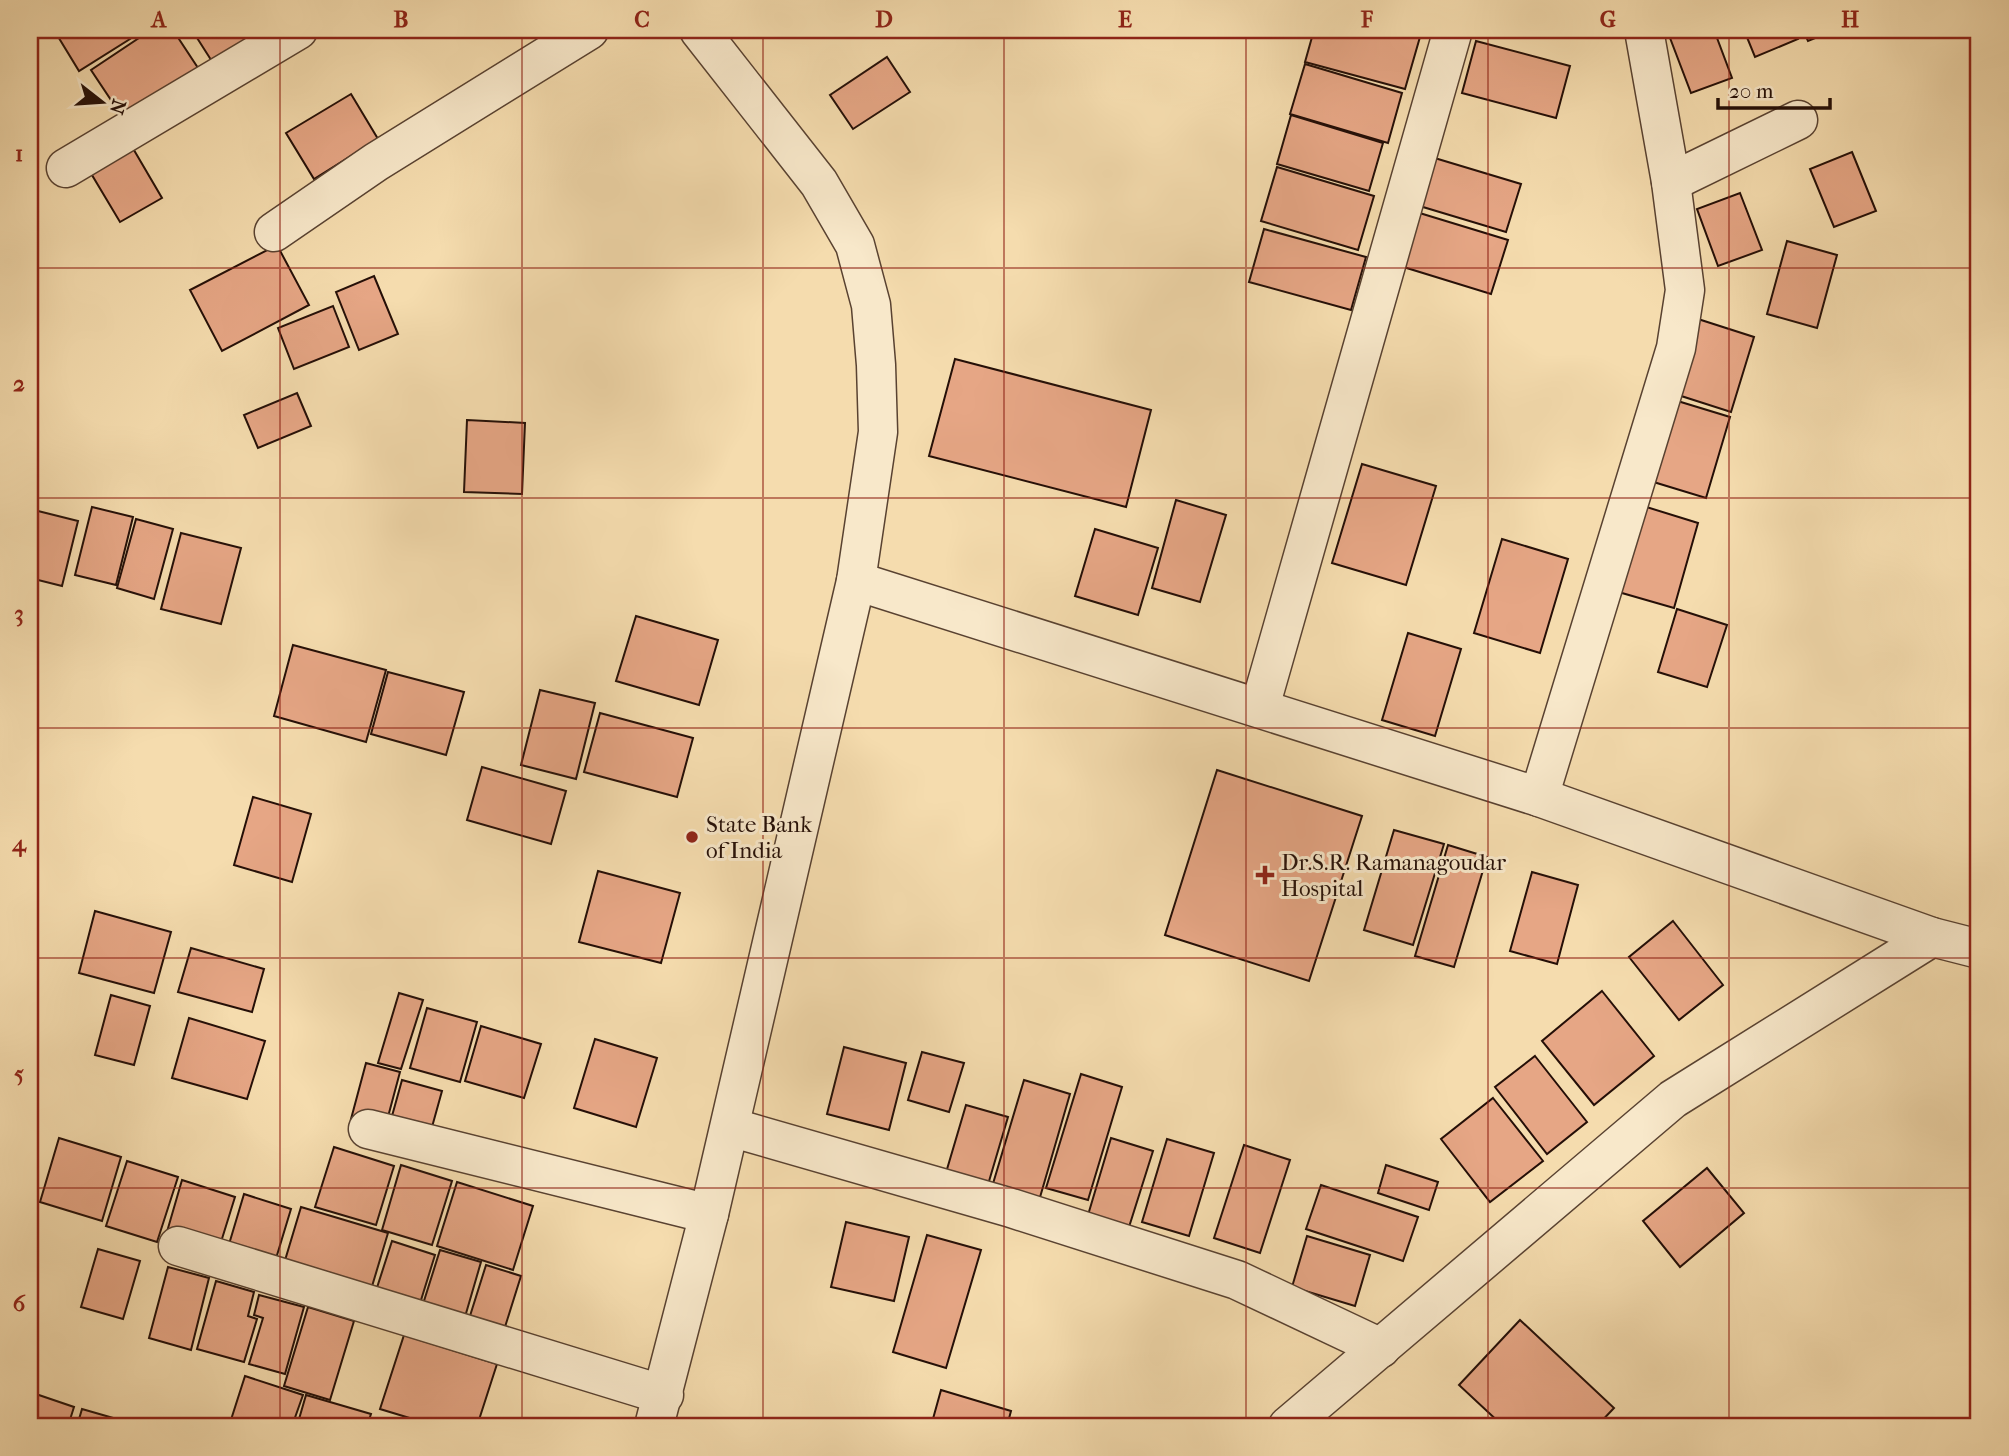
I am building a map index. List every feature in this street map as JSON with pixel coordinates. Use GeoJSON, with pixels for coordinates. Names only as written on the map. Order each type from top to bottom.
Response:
{"type":"FeatureCollection","features":[{"type":"Feature","properties":{"kind":"street"},"geometry":{"type":"LineString","coordinates":[[66,168],[298,30]]}},
{"type":"Feature","properties":{"kind":"street"},"geometry":{"type":"LineString","coordinates":[[274,232],[376,162],[589,30]]}},
{"type":"Feature","properties":{"kind":"street"},"geometry":{"type":"LineString","coordinates":[[178,1246],[659,1410],[730,1127],[856,581],[878,432],[872,305],[855,245],[819,183],[699,30]]}},
{"type":"Feature","properties":{"kind":"street"},"geometry":{"type":"LineString","coordinates":[[1260,707],[1453,30]]}},
{"type":"Feature","properties":{"kind":"street"},"geometry":{"type":"LineString","coordinates":[[1539,797],[1676,348],[1685,290],[1671,182],[1644,30]]}},
{"type":"Feature","properties":{"kind":"street"},"geometry":{"type":"LineString","coordinates":[[1671,182],[1798,120]]}},
{"type":"Feature","properties":{"kind":"street"},"geometry":{"type":"LineString","coordinates":[[856,581],[1539,797],[1931,937],[1979,949]]}},
{"type":"Feature","properties":{"kind":"street"},"geometry":{"type":"LineString","coordinates":[[1288,1426],[1673,1099],[1931,937]]}},
{"type":"Feature","properties":{"kind":"street"},"geometry":{"type":"LineString","coordinates":[[730,1127],[1008,1207],[1237,1280],[1381,1348]]}},
{"type":"Feature","properties":{"kind":"street"},"geometry":{"type":"LineString","coordinates":[[368,1129],[709,1214]]}},
{"type":"Feature","properties":{"kind":"building"},"geometry":{"type":"Polygon","coordinates":[[[54,30],[124,30],[130,39],[79,71],[54,30]]]}},
{"type":"Feature","properties":{"kind":"building"},"geometry":{"type":"Polygon","coordinates":[[[151,30],[173,30],[200,71],[125,121],[91,70],[151,30]]]}},
{"type":"Feature","properties":{"kind":"building"},"geometry":{"type":"Polygon","coordinates":[[[192,30],[268,30],[213,63],[192,30]]]}},
{"type":"Feature","properties":{"kind":"building"},"geometry":{"type":"Polygon","coordinates":[[[1314,30],[1422,30],[1405,89],[1305,62],[1314,30]]]}},
{"type":"Feature","properties":{"kind":"building"},"geometry":{"type":"Polygon","coordinates":[[[1667,30],[1714,30],[1732,78],[1691,93],[1667,30]]]}},
{"type":"Feature","properties":{"kind":"building"},"geometry":{"type":"Polygon","coordinates":[[[1744,30],[1795,30],[1798,39],[1755,57],[1744,30]]]}},
{"type":"Feature","properties":{"kind":"building"},"geometry":{"type":"Polygon","coordinates":[[[1803,30],[1835,30],[1808,41],[1803,30]]]}},
{"type":"Feature","properties":{"kind":"building"},"geometry":{"type":"Polygon","coordinates":[[[1476,41],[1570,66],[1556,118],[1462,93],[1476,41]]]}},
{"type":"Feature","properties":{"kind":"building"},"geometry":{"type":"Polygon","coordinates":[[[887,57],[910,92],[853,129],[830,95],[887,57]]]}},
{"type":"Feature","properties":{"kind":"building"},"geometry":{"type":"Polygon","coordinates":[[[1305,64],[1402,93],[1388,143],[1290,114],[1305,64]]]}},
{"type":"Feature","properties":{"kind":"building"},"geometry":{"type":"Polygon","coordinates":[[[351,94],[378,139],[314,179],[286,133],[351,94]]]}},
{"type":"Feature","properties":{"kind":"building"},"geometry":{"type":"Polygon","coordinates":[[[1291,115],[1383,143],[1369,191],[1277,164],[1291,115]]]}},
{"type":"Feature","properties":{"kind":"building"},"geometry":{"type":"Polygon","coordinates":[[[131,145],[162,198],[120,222],[89,170],[131,145]]]}},
{"type":"Feature","properties":{"kind":"building"},"geometry":{"type":"Polygon","coordinates":[[[1852,152],[1876,211],[1834,227],[1810,169],[1852,152]]]}},
{"type":"Feature","properties":{"kind":"building"},"geometry":{"type":"Polygon","coordinates":[[[1428,156],[1521,184],[1506,232],[1413,204],[1428,156]]]}},
{"type":"Feature","properties":{"kind":"building"},"geometry":{"type":"Polygon","coordinates":[[[1277,167],[1374,196],[1358,250],[1261,221],[1277,167]]]}},
{"type":"Feature","properties":{"kind":"building"},"geometry":{"type":"Polygon","coordinates":[[[1740,193],[1762,250],[1718,266],[1697,209],[1740,193]]]}},
{"type":"Feature","properties":{"kind":"building"},"geometry":{"type":"Polygon","coordinates":[[[1413,211],[1508,240],[1491,294],[1397,265],[1413,211]]]}},
{"type":"Feature","properties":{"kind":"building"},"geometry":{"type":"Polygon","coordinates":[[[1264,229],[1366,257],[1351,310],[1249,282],[1264,229]]]}},
{"type":"Feature","properties":{"kind":"building"},"geometry":{"type":"Polygon","coordinates":[[[1787,241],[1837,255],[1817,328],[1767,314],[1787,241]]]}},
{"type":"Feature","properties":{"kind":"building"},"geometry":{"type":"Polygon","coordinates":[[[277,245],[309,305],[222,351],[190,290],[277,245]]]}},
{"type":"Feature","properties":{"kind":"building"},"geometry":{"type":"Polygon","coordinates":[[[374,276],[398,334],[359,350],[336,292],[374,276]]]}},
{"type":"Feature","properties":{"kind":"building"},"geometry":{"type":"Polygon","coordinates":[[[333,306],[349,347],[294,369],[278,328],[333,306]]]}},
{"type":"Feature","properties":{"kind":"building"},"geometry":{"type":"Polygon","coordinates":[[[1698,319],[1754,337],[1731,412],[1675,394],[1698,319]]]}},
{"type":"Feature","properties":{"kind":"building"},"geometry":{"type":"Polygon","coordinates":[[[955,359],[1151,410],[1126,507],[929,456],[955,359]]]}},
{"type":"Feature","properties":{"kind":"building"},"geometry":{"type":"Polygon","coordinates":[[[297,393],[311,426],[258,448],[244,415],[297,393]]]}},
{"type":"Feature","properties":{"kind":"building"},"geometry":{"type":"Polygon","coordinates":[[[1671,399],[1730,417],[1706,498],[1647,480],[1671,399]]]}},
{"type":"Feature","properties":{"kind":"building"},"geometry":{"type":"Polygon","coordinates":[[[467,420],[525,423],[522,494],[464,492],[467,420]]]}},
{"type":"Feature","properties":{"kind":"building"},"geometry":{"type":"Polygon","coordinates":[[[1362,464],[1436,486],[1406,585],[1332,563],[1362,464]]]}},
{"type":"Feature","properties":{"kind":"building"},"geometry":{"type":"Polygon","coordinates":[[[1176,500],[1226,515],[1200,602],[1152,588],[1176,500]]]}},
{"type":"Feature","properties":{"kind":"building"},"geometry":{"type":"Polygon","coordinates":[[[1640,505],[1698,523],[1674,608],[1615,591],[1640,505]]]}},
{"type":"Feature","properties":{"kind":"building"},"geometry":{"type":"Polygon","coordinates":[[[92,507],[133,517],[116,585],[75,575],[92,507]]]}},
{"type":"Feature","properties":{"kind":"building"},"geometry":{"type":"Polygon","coordinates":[[[30,509],[78,521],[62,586],[30,578],[30,509]]]}},
{"type":"Feature","properties":{"kind":"building"},"geometry":{"type":"Polygon","coordinates":[[[136,519],[173,529],[154,599],[117,588],[136,519]]]}},
{"type":"Feature","properties":{"kind":"building"},"geometry":{"type":"Polygon","coordinates":[[[1095,529],[1158,548],[1138,615],[1075,596],[1095,529]]]}},
{"type":"Feature","properties":{"kind":"building"},"geometry":{"type":"Polygon","coordinates":[[[181,533],[241,548],[221,624],[161,609],[181,533]]]}},
{"type":"Feature","properties":{"kind":"building"},"geometry":{"type":"Polygon","coordinates":[[[1502,539],[1568,559],[1540,653],[1474,633],[1502,539]]]}},
{"type":"Feature","properties":{"kind":"building"},"geometry":{"type":"Polygon","coordinates":[[[1677,609],[1727,625],[1707,687],[1658,672],[1677,609]]]}},
{"type":"Feature","properties":{"kind":"building"},"geometry":{"type":"Polygon","coordinates":[[[636,616],[718,640],[699,705],[616,681],[636,616]]]}},
{"type":"Feature","properties":{"kind":"building"},"geometry":{"type":"Polygon","coordinates":[[[1408,633],[1461,649],[1435,736],[1382,720],[1408,633]]]}},
{"type":"Feature","properties":{"kind":"building"},"geometry":{"type":"Polygon","coordinates":[[[293,645],[386,670],[366,742],[274,716],[293,645]]]}},
{"type":"Feature","properties":{"kind":"building"},"geometry":{"type":"Polygon","coordinates":[[[388,672],[464,692],[446,755],[371,734],[388,672]]]}},
{"type":"Feature","properties":{"kind":"building"},"geometry":{"type":"Polygon","coordinates":[[[540,690],[595,703],[576,779],[521,765],[540,690]]]}},
{"type":"Feature","properties":{"kind":"building"},"geometry":{"type":"Polygon","coordinates":[[[600,713],[693,738],[677,797],[584,772],[600,713]]]}},
{"type":"Feature","properties":{"kind":"building"},"geometry":{"type":"Polygon","coordinates":[[[482,767],[566,791],[551,844],[467,820],[482,767]]]}},
{"type":"Feature","properties":{"kind":"building"},"geometry":{"type":"Polygon","coordinates":[[[1217,770],[1362,816],[1309,981],[1165,935],[1217,770]]]}},
{"type":"Feature","properties":{"kind":"building"},"geometry":{"type":"Polygon","coordinates":[[[253,797],[311,814],[292,882],[234,865],[253,797]]]}},
{"type":"Feature","properties":{"kind":"building"},"geometry":{"type":"Polygon","coordinates":[[[1394,830],[1444,844],[1413,945],[1364,930],[1394,830]]]}},
{"type":"Feature","properties":{"kind":"building"},"geometry":{"type":"Polygon","coordinates":[[[1448,845],[1487,857],[1454,967],[1415,956],[1448,845]]]}},
{"type":"Feature","properties":{"kind":"building"},"geometry":{"type":"Polygon","coordinates":[[[598,871],[680,893],[661,963],[579,942],[598,871]]]}},
{"type":"Feature","properties":{"kind":"building"},"geometry":{"type":"Polygon","coordinates":[[[1532,872],[1578,885],[1557,964],[1510,951],[1532,872]]]}},
{"type":"Feature","properties":{"kind":"building"},"geometry":{"type":"Polygon","coordinates":[[[95,911],[171,932],[154,993],[79,973],[95,911]]]}},
{"type":"Feature","properties":{"kind":"building"},"geometry":{"type":"Polygon","coordinates":[[[1673,921],[1723,985],[1679,1020],[1629,957],[1673,921]]]}},
{"type":"Feature","properties":{"kind":"building"},"geometry":{"type":"Polygon","coordinates":[[[191,948],[264,969],[252,1012],[178,992],[191,948]]]}},
{"type":"Feature","properties":{"kind":"building"},"geometry":{"type":"Polygon","coordinates":[[[1602,991],[1654,1056],[1594,1105],[1542,1041],[1602,991]]]}},
{"type":"Feature","properties":{"kind":"building"},"geometry":{"type":"Polygon","coordinates":[[[399,993],[423,1000],[401,1069],[378,1063],[399,993]]]}},
{"type":"Feature","properties":{"kind":"building"},"geometry":{"type":"Polygon","coordinates":[[[111,995],[150,1006],[134,1065],[95,1055],[111,995]]]}},
{"type":"Feature","properties":{"kind":"building"},"geometry":{"type":"Polygon","coordinates":[[[427,1008],[477,1022],[460,1082],[410,1068],[427,1008]]]}},
{"type":"Feature","properties":{"kind":"building"},"geometry":{"type":"Polygon","coordinates":[[[189,1018],[265,1041],[247,1099],[172,1078],[189,1018]]]}},
{"type":"Feature","properties":{"kind":"building"},"geometry":{"type":"Polygon","coordinates":[[[481,1026],[541,1044],[524,1098],[465,1081],[481,1026]]]}},
{"type":"Feature","properties":{"kind":"building"},"geometry":{"type":"Polygon","coordinates":[[[595,1039],[657,1058],[636,1127],[574,1108],[595,1039]]]}},
{"type":"Feature","properties":{"kind":"building"},"geometry":{"type":"Polygon","coordinates":[[[844,1047],[906,1063],[889,1130],[827,1114],[844,1047]]]}},
{"type":"Feature","properties":{"kind":"building"},"geometry":{"type":"Polygon","coordinates":[[[922,1052],[964,1063],[949,1112],[908,1100],[922,1052]]]}},
{"type":"Feature","properties":{"kind":"building"},"geometry":{"type":"Polygon","coordinates":[[[1535,1056],[1587,1122],[1547,1154],[1495,1087],[1535,1056]]]}},
{"type":"Feature","properties":{"kind":"building"},"geometry":{"type":"Polygon","coordinates":[[[366,1063],[400,1072],[385,1128],[351,1119],[366,1063]]]}},
{"type":"Feature","properties":{"kind":"building"},"geometry":{"type":"Polygon","coordinates":[[[1081,1074],[1122,1087],[1088,1200],[1046,1188],[1081,1074]]]}},
{"type":"Feature","properties":{"kind":"building"},"geometry":{"type":"Polygon","coordinates":[[[402,1080],[442,1091],[432,1127],[392,1116],[402,1080]]]}},
{"type":"Feature","properties":{"kind":"building"},"geometry":{"type":"Polygon","coordinates":[[[1024,1080],[1070,1094],[1036,1211],[989,1197],[1024,1080]]]}},
{"type":"Feature","properties":{"kind":"building"},"geometry":{"type":"Polygon","coordinates":[[[1493,1098],[1543,1161],[1490,1202],[1441,1139],[1493,1098]]]}},
{"type":"Feature","properties":{"kind":"building"},"geometry":{"type":"Polygon","coordinates":[[[966,1105],[1008,1117],[987,1188],[945,1176],[966,1105]]]}},
{"type":"Feature","properties":{"kind":"building"},"geometry":{"type":"Polygon","coordinates":[[[59,1138],[121,1157],[102,1221],[40,1202],[59,1138]]]}},
{"type":"Feature","properties":{"kind":"building"},"geometry":{"type":"Polygon","coordinates":[[[1111,1138],[1153,1151],[1129,1227],[1088,1215],[1111,1138]]]}},
{"type":"Feature","properties":{"kind":"building"},"geometry":{"type":"Polygon","coordinates":[[[1167,1139],[1214,1153],[1189,1236],[1142,1222],[1167,1139]]]}},
{"type":"Feature","properties":{"kind":"building"},"geometry":{"type":"Polygon","coordinates":[[[1244,1145],[1290,1160],[1260,1253],[1214,1238],[1244,1145]]]}},
{"type":"Feature","properties":{"kind":"building"},"geometry":{"type":"Polygon","coordinates":[[[334,1147],[394,1166],[376,1225],[315,1207],[334,1147]]]}},
{"type":"Feature","properties":{"kind":"building"},"geometry":{"type":"Polygon","coordinates":[[[127,1161],[178,1177],[157,1242],[106,1226],[127,1161]]]}},
{"type":"Feature","properties":{"kind":"building"},"geometry":{"type":"Polygon","coordinates":[[[401,1165],[452,1181],[432,1245],[382,1230],[401,1165]]]}},
{"type":"Feature","properties":{"kind":"building"},"geometry":{"type":"Polygon","coordinates":[[[1386,1165],[1438,1182],[1429,1210],[1378,1193],[1386,1165]]]}},
{"type":"Feature","properties":{"kind":"building"},"geometry":{"type":"Polygon","coordinates":[[[1707,1168],[1744,1213],[1680,1267],[1643,1221],[1707,1168]]]}},
{"type":"Feature","properties":{"kind":"building"},"geometry":{"type":"Polygon","coordinates":[[[182,1180],[235,1197],[216,1258],[164,1242],[182,1180]]]}},
{"type":"Feature","properties":{"kind":"building"},"geometry":{"type":"Polygon","coordinates":[[[457,1182],[533,1206],[513,1270],[437,1246],[457,1182]]]}},
{"type":"Feature","properties":{"kind":"building"},"geometry":{"type":"Polygon","coordinates":[[[1321,1185],[1418,1217],[1403,1261],[1306,1229],[1321,1185]]]}},
{"type":"Feature","properties":{"kind":"building"},"geometry":{"type":"Polygon","coordinates":[[[244,1194],[291,1209],[271,1275],[224,1261],[244,1194]]]}},
{"type":"Feature","properties":{"kind":"building"},"geometry":{"type":"Polygon","coordinates":[[[301,1207],[388,1233],[367,1303],[280,1277],[301,1207]]]}},
{"type":"Feature","properties":{"kind":"building"},"geometry":{"type":"Polygon","coordinates":[[[846,1222],[909,1237],[894,1301],[831,1287],[846,1222]]]}},
{"type":"Feature","properties":{"kind":"building"},"geometry":{"type":"Polygon","coordinates":[[[927,1235],[981,1250],[946,1368],[893,1352],[927,1235]]]}},
{"type":"Feature","properties":{"kind":"building"},"geometry":{"type":"Polygon","coordinates":[[[1307,1236],[1370,1255],[1355,1306],[1292,1287],[1307,1236]]]}},
{"type":"Feature","properties":{"kind":"building"},"geometry":{"type":"Polygon","coordinates":[[[392,1241],[435,1255],[417,1313],[373,1300],[392,1241]]]}},
{"type":"Feature","properties":{"kind":"building"},"geometry":{"type":"Polygon","coordinates":[[[98,1249],[140,1261],[123,1319],[81,1307],[98,1249]]]}},
{"type":"Feature","properties":{"kind":"building"},"geometry":{"type":"Polygon","coordinates":[[[440,1250],[481,1262],[460,1334],[418,1320],[440,1250]]]}},
{"type":"Feature","properties":{"kind":"building"},"geometry":{"type":"Polygon","coordinates":[[[486,1265],[521,1276],[499,1346],[464,1335],[486,1265]]]}},
{"type":"Feature","properties":{"kind":"building"},"geometry":{"type":"Polygon","coordinates":[[[168,1267],[209,1278],[191,1350],[149,1338],[168,1267]]]}},
{"type":"Feature","properties":{"kind":"building"},"geometry":{"type":"Polygon","coordinates":[[[216,1281],[254,1292],[248,1316],[257,1319],[244,1362],[197,1349],[216,1281]]]}},
{"type":"Feature","properties":{"kind":"building"},"geometry":{"type":"Polygon","coordinates":[[[259,1295],[304,1307],[285,1374],[249,1364],[263,1318],[254,1315],[259,1295]]]}},
{"type":"Feature","properties":{"kind":"building"},"geometry":{"type":"Polygon","coordinates":[[[308,1307],[354,1321],[330,1400],[284,1386],[308,1307]]]}},
{"type":"Feature","properties":{"kind":"building"},"geometry":{"type":"Polygon","coordinates":[[[1520,1320],[1614,1408],[1597,1426],[1503,1426],[1459,1385],[1520,1320]]]}},
{"type":"Feature","properties":{"kind":"building"},"geometry":{"type":"Polygon","coordinates":[[[404,1335],[497,1364],[477,1426],[436,1426],[380,1409],[404,1335]]]}},
{"type":"Feature","properties":{"kind":"building"},"geometry":{"type":"Polygon","coordinates":[[[245,1376],[303,1395],[292,1426],[229,1426],[245,1376]]]}},
{"type":"Feature","properties":{"kind":"building"},"geometry":{"type":"Polygon","coordinates":[[[941,1390],[1011,1411],[1007,1426],[931,1426],[941,1390]]]}},
{"type":"Feature","properties":{"kind":"building"},"geometry":{"type":"Polygon","coordinates":[[[30,1392],[74,1407],[68,1426],[30,1426],[30,1392]]]}},
{"type":"Feature","properties":{"kind":"building"},"geometry":{"type":"Polygon","coordinates":[[[306,1395],[371,1414],[367,1426],[297,1426],[306,1395]]]}},
{"type":"Feature","properties":{"kind":"building"},"geometry":{"type":"Polygon","coordinates":[[[82,1409],[141,1426],[77,1426],[82,1409]]]}},
{"type":"Feature","properties":{"kind":"place","name":"State Bank of India"},"geometry":{"type":"Point","coordinates":[692,837]}},
{"type":"Feature","properties":{"kind":"place","name":"Dr.S.R. Ramanagoudar Hospital"},"geometry":{"type":"Point","coordinates":[1265,875]}}]}
